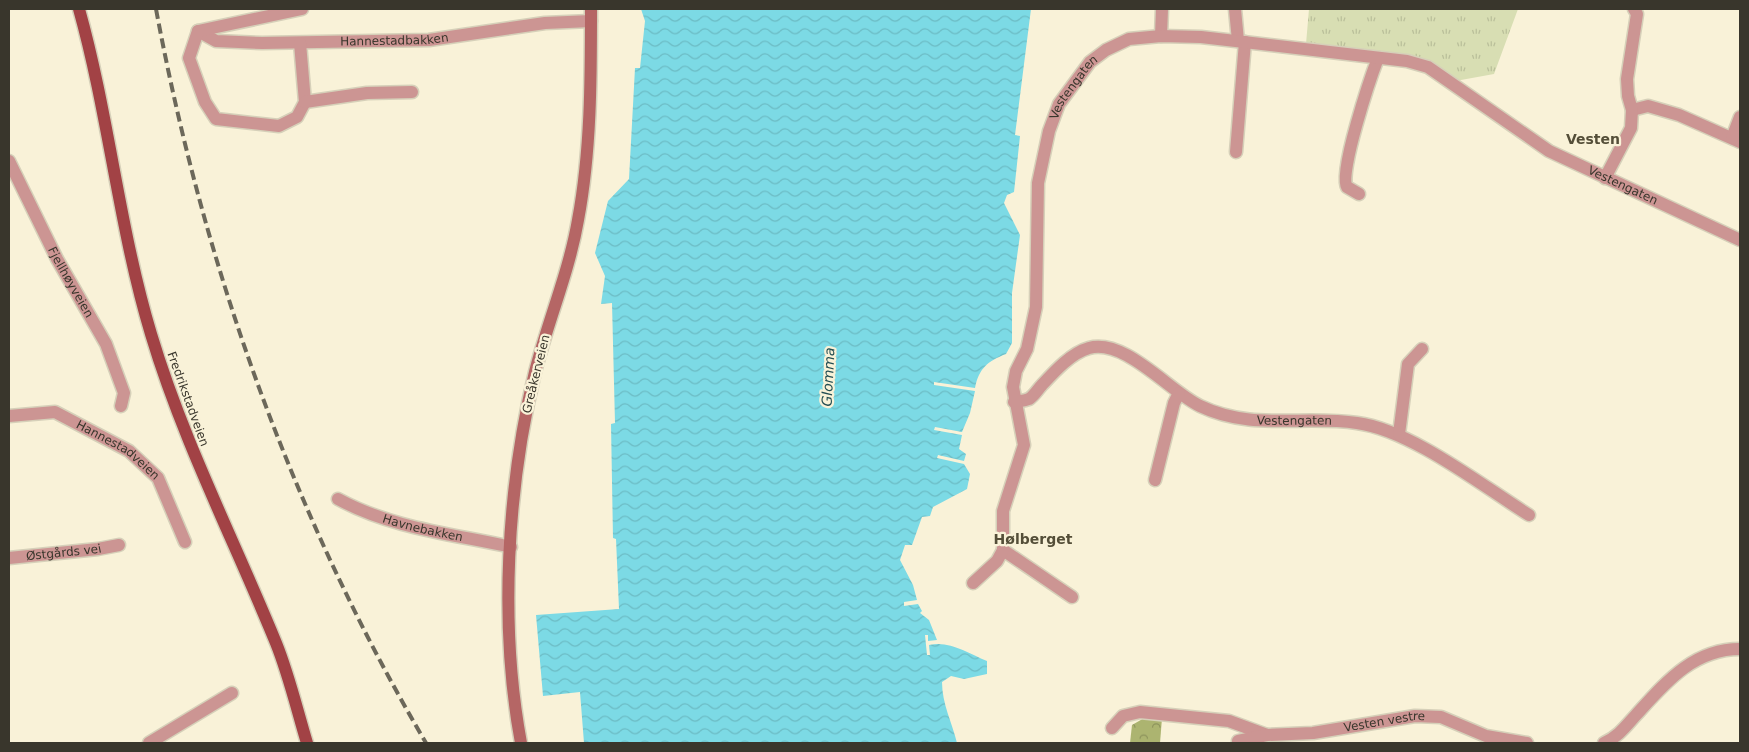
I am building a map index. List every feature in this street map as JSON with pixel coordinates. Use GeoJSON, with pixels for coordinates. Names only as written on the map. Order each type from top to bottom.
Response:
{"type":"FeatureCollection","features":[{"type":"Feature","properties":{"kind":"main road","name":"Fredrikstadveien"},"geometry":{"type":"LineString","coordinates":[[79,9],[90,50],[125,230],[151,335],[185,434],[277,645],[307,743]]}},
{"type":"Feature","properties":{"kind":"main road","name":"Fredrikstadveien"},"geometry":{"type":"LineString","coordinates":[[86,9],[90,50]]}},
{"type":"Feature","properties":{"kind":"main road","name":"Greåkerveien"},"geometry":{"type":"LineString","coordinates":[[521,743],[516,711],[510,636],[511,547],[519,454],[525,416],[536,370],[573,246],[581,202],[588,132],[591,15]]}},
{"type":"Feature","properties":{"kind":"street"},"geometry":{"type":"LineString","coordinates":[[300,43],[305,102],[297,117],[279,126],[216,119],[205,102],[189,58],[198,31],[302,9]]}},
{"type":"Feature","properties":{"kind":"street"},"geometry":{"type":"LineString","coordinates":[[1161,36],[1162,9]]}},
{"type":"Feature","properties":{"kind":"street"},"geometry":{"type":"LineString","coordinates":[[1235,9],[1242,42],[1236,152]]}},
{"type":"Feature","properties":{"kind":"street"},"geometry":{"type":"LineString","coordinates":[[1605,178],[1631,128],[1632,110],[1628,96],[1627,79],[1637,14],[1634,9]]}},
{"type":"Feature","properties":{"kind":"street","name":"Hannestadbakken"},"geometry":{"type":"LineString","coordinates":[[198,31],[216,41],[300,43],[429,40],[591,15]]}},
{"type":"Feature","properties":{"kind":"street","name":"Vestengaten"},"geometry":{"type":"LineString","coordinates":[[1003,550],[1003,511],[1024,445],[1024,434],[1014,402],[1013,387],[1016,371],[1027,349],[1036,307],[1038,183],[1049,131],[1060,104],[1090,62],[1106,50],[1129,39],[1161,36],[1242,42],[1378,58],[1406,62],[1428,68],[1517,131],[1549,150],[1740,240]]}},
{"type":"Feature","properties":{"kind":"street"},"geometry":{"type":"LineString","coordinates":[[1359,194],[1347,187],[1344,178],[1354,137],[1378,58]]}},
{"type":"Feature","properties":{"kind":"street"},"geometry":{"type":"LineString","coordinates":[[305,102],[367,93],[412,92]]}},
{"type":"Feature","properties":{"kind":"street"},"geometry":{"type":"LineString","coordinates":[[1632,110],[1648,106],[1679,115],[1736,140],[1740,117]]}},
{"type":"Feature","properties":{"kind":"street","name":"Fjellhøyveien"},"geometry":{"type":"LineString","coordinates":[[9,161],[61,266],[106,344],[124,394],[121,406]]}},
{"type":"Feature","properties":{"kind":"street","name":"Vestengaten"},"geometry":{"type":"LineString","coordinates":[[1014,402],[1030,398],[1052,374],[1075,355],[1090,348],[1120,352],[1178,393],[1200,406],[1249,421],[1357,423],[1399,434],[1529,515]]}},
{"type":"Feature","properties":{"kind":"street"},"geometry":{"type":"LineString","coordinates":[[1399,434],[1408,364],[1422,349]]}},
{"type":"Feature","properties":{"kind":"street"},"geometry":{"type":"LineString","coordinates":[[1155,480],[1178,393]]}},
{"type":"Feature","properties":{"kind":"street","name":"Hannestadveien"},"geometry":{"type":"LineString","coordinates":[[9,416],[55,412],[129,451],[158,478],[185,542]]}},
{"type":"Feature","properties":{"kind":"street","name":"Havnebakken"},"geometry":{"type":"LineString","coordinates":[[338,499],[355,508],[439,534],[511,547]]}},
{"type":"Feature","properties":{"kind":"street","name":"Østgårds vei"},"geometry":{"type":"LineString","coordinates":[[9,558],[98,550],[119,545]]}},
{"type":"Feature","properties":{"kind":"street"},"geometry":{"type":"LineString","coordinates":[[973,583],[997,561],[1003,550],[1072,596]]}},
{"type":"Feature","properties":{"kind":"street"},"geometry":{"type":"LineString","coordinates":[[1604,743],[1618,735],[1670,678],[1686,665],[1717,651],[1740,649]]}},
{"type":"Feature","properties":{"kind":"street"},"geometry":{"type":"LineString","coordinates":[[149,743],[232,693]]}},
{"type":"Feature","properties":{"kind":"street"},"geometry":{"type":"LineString","coordinates":[[1112,728],[1123,716],[1140,712],[1229,721],[1267,736]]}},
{"type":"Feature","properties":{"kind":"street","name":"Vesten vestre"},"geometry":{"type":"LineString","coordinates":[[1238,741],[1267,736],[1313,733],[1414,716],[1441,717],[1486,736],[1527,743]]}},
{"type":"Feature","properties":{"kind":"green space"},"geometry":{"type":"Polygon","coordinates":[[[1309,9],[1518,9],[1494,74],[1450,82],[1439,74],[1306,44],[1309,9]]]}},
{"type":"Feature","properties":{"kind":"green space"},"geometry":{"type":"Polygon","coordinates":[[[1146,717],[1162,718],[1160,743],[1130,743],[1132,725],[1146,717]]]}},
{"type":"Feature","properties":{"kind":"water","name":"Glomma"},"geometry":{"type":"Polygon","coordinates":[[[641,9],[1031,9],[1015,135],[1020,136],[1014,192],[1007,195],[1004,203],[1020,235],[1012,293],[1012,343],[1006,354],[994,359],[985,366],[979,375],[975,388],[934,382],[934,385],[975,391],[970,413],[962,432],[935,427],[934,430],[962,435],[959,449],[966,454],[964,461],[938,455],[937,458],[964,464],[970,474],[967,489],[933,507],[930,516],[922,517],[912,545],[905,545],[900,560],[913,585],[917,600],[904,602],[904,606],[918,604],[922,611],[920,613],[929,620],[937,640],[928,641],[928,635],[925,635],[927,655],[930,655],[929,645],[944,644],[987,661],[987,674],[964,679],[951,676],[942,682],[945,705],[957,743],[584,743],[580,692],[543,696],[536,615],[619,609],[616,539],[613,538],[611,424],[615,423],[612,303],[601,304],[605,276],[595,253],[608,201],[629,179],[635,68],[640,68],[645,21],[641,9]]]}},
{"type":"Feature","properties":{"kind":"railway"},"geometry":{"type":"LineString","coordinates":[[156,9],[176,105],[200,201],[227,295],[259,388],[295,479],[334,569],[378,657],[426,743]]}},
{"type":"Feature","properties":{"kind":"district","name":"Vesten"},"geometry":{"type":"Point","coordinates":[1593,139]}},
{"type":"Feature","properties":{"kind":"district","name":"Hølberget"},"geometry":{"type":"Point","coordinates":[1033,539]}}]}
